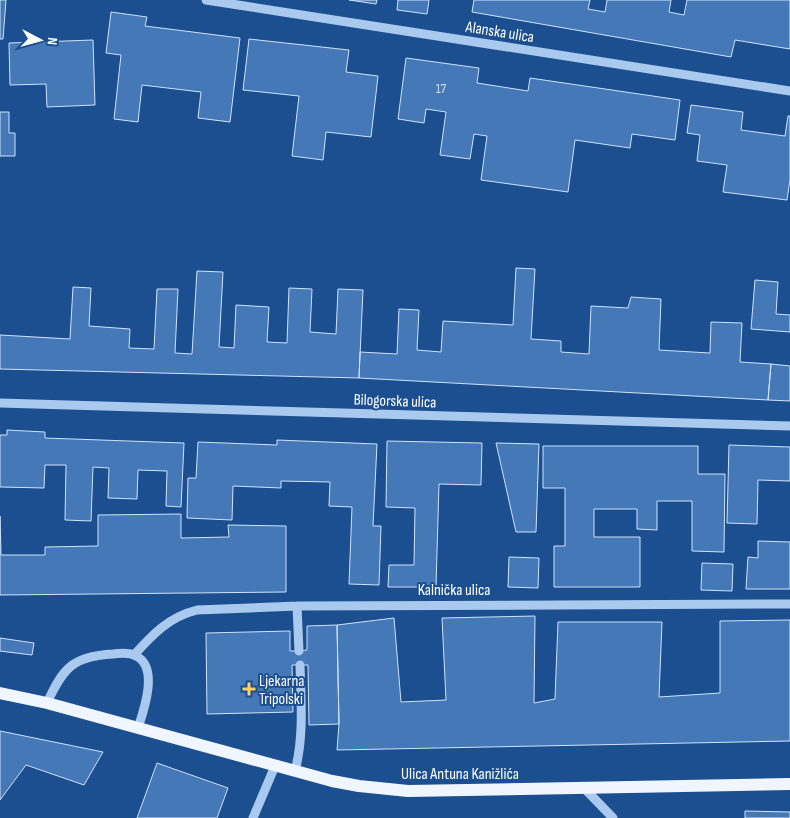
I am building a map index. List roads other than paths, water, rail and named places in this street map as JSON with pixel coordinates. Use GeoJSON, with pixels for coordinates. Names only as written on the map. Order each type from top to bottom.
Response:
{"type":"FeatureCollection","features":[{"type":"Feature","properties":{"kind":"main road"},"geometry":{"type":"LineString","coordinates":[[0,693],[47,703],[138,728]]}},
{"type":"Feature","properties":{"kind":"main road","name":"Ulica Antuna Kanižlića"},"geometry":{"type":"LineString","coordinates":[[138,728],[275,766],[359,786],[408,791],[790,784]]}},
{"type":"Feature","properties":{"kind":"street","name":"Alanska ulica"},"geometry":{"type":"LineString","coordinates":[[206,0],[790,91]]}},
{"type":"Feature","properties":{"kind":"street","name":"Bilogorska ulica"},"geometry":{"type":"LineString","coordinates":[[0,403],[790,426]]}},
{"type":"Feature","properties":{"kind":"street","name":"Kalnička ulica"},"geometry":{"type":"LineString","coordinates":[[134,655],[155,632],[169,621],[184,613],[197,610],[297,606],[790,604]]}},
{"type":"Feature","properties":{"kind":"street"},"geometry":{"type":"LineString","coordinates":[[297,606],[299,651]]}},
{"type":"Feature","properties":{"kind":"street"},"geometry":{"type":"LineString","coordinates":[[47,703],[56,685],[75,662],[104,654],[121,653],[134,655],[141,659],[146,668],[148,682],[148,698],[138,728]]}},
{"type":"Feature","properties":{"kind":"street"},"geometry":{"type":"LineString","coordinates":[[295,771],[299,757],[301,722],[300,665]]}},
{"type":"Feature","properties":{"kind":"street"},"geometry":{"type":"LineString","coordinates":[[253,818],[275,766]]}},
{"type":"Feature","properties":{"kind":"street"},"geometry":{"type":"LineString","coordinates":[[584,788],[613,818]]}},
{"type":"Feature","properties":{"kind":"place","name":"Ljekarna Tripolski"},"geometry":{"type":"Point","coordinates":[249,689]}}]}
